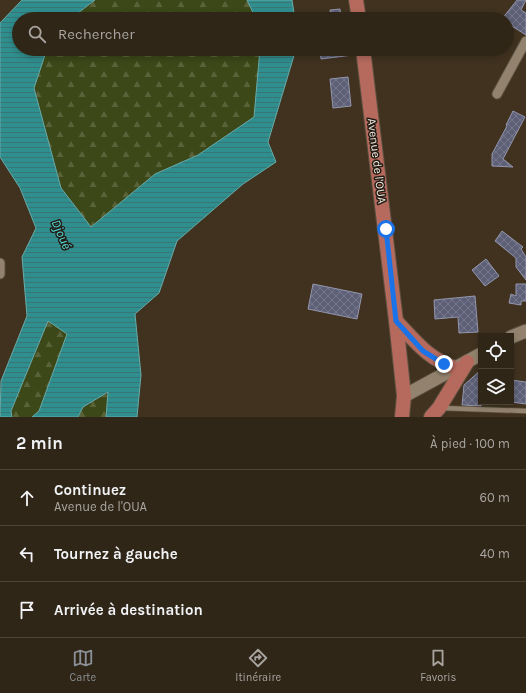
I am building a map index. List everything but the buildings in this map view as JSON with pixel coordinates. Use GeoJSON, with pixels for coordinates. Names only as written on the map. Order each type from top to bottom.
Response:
{"type":"FeatureCollection","features":[{"type":"Feature","properties":{"kind":"main road"},"geometry":{"type":"LineString","coordinates":[[356,0],[358,12]]}},
{"type":"Feature","properties":{"kind":"main road","name":"Avenue de l'OUA"},"geometry":{"type":"LineString","coordinates":[[364,56],[404,396],[402,417]]}},
{"type":"Feature","properties":{"kind":"main road"},"geometry":{"type":"LineString","coordinates":[[396,321],[423,351],[434,359],[462,365]]}},
{"type":"Feature","properties":{"kind":"main road"},"geometry":{"type":"LineString","coordinates":[[514,336],[526,331]]}},
{"type":"Feature","properties":{"kind":"main road"},"geometry":{"type":"LineString","coordinates":[[404,396],[478,356]]}},
{"type":"Feature","properties":{"kind":"main road"},"geometry":{"type":"LineString","coordinates":[[435,413],[462,365]]}},
{"type":"Feature","properties":{"kind":"street"},"geometry":{"type":"LineString","coordinates":[[497,94],[526,41]]}},
{"type":"Feature","properties":{"kind":"street"},"geometry":{"type":"LineString","coordinates":[[0,263],[0,274]]}},
{"type":"Feature","properties":{"kind":"lane"},"geometry":{"type":"LineString","coordinates":[[435,413],[526,411]]}},
{"type":"Feature","properties":{"kind":"green space"},"geometry":{"type":"Polygon","coordinates":[[[95,0],[247,0],[253,12],[79,12],[95,0]]]}},
{"type":"Feature","properties":{"kind":"green space"},"geometry":{"type":"Polygon","coordinates":[[[45,56],[259,56],[254,117],[198,155],[155,174],[91,227],[61,188],[34,87],[45,56]]]}},
{"type":"Feature","properties":{"kind":"green space"},"geometry":{"type":"Polygon","coordinates":[[[48,321],[68,334],[39,411],[32,417],[12,417],[11,411],[48,321]]]}},
{"type":"Feature","properties":{"kind":"green space"},"geometry":{"type":"Polygon","coordinates":[[[109,392],[106,417],[78,417],[83,407],[109,392]]]}},
{"type":"Feature","properties":{"kind":"water","name":"Djoué"},"geometry":{"type":"Polygon","coordinates":[[[22,0],[95,0],[79,12],[12,12],[12,56],[45,56],[34,88],[61,188],[91,227],[155,174],[198,155],[254,117],[259,56],[294,56],[268,142],[276,162],[243,184],[177,241],[159,293],[135,314],[141,375],[137,417],[106,417],[108,392],[83,407],[78,417],[32,417],[39,411],[67,334],[48,321],[11,411],[12,417],[0,417],[1,381],[27,316],[22,257],[36,228],[20,188],[0,157],[0,23],[22,0]]]}},
{"type":"Feature","properties":{"kind":"water"},"geometry":{"type":"Polygon","coordinates":[[[247,0],[292,0],[294,12],[253,12],[247,0]]]}},
{"type":"Feature","properties":{"kind":"route"},"geometry":{"type":"LineString","coordinates":[[386,229],[396,321],[423,351],[444,364]]}}]}
